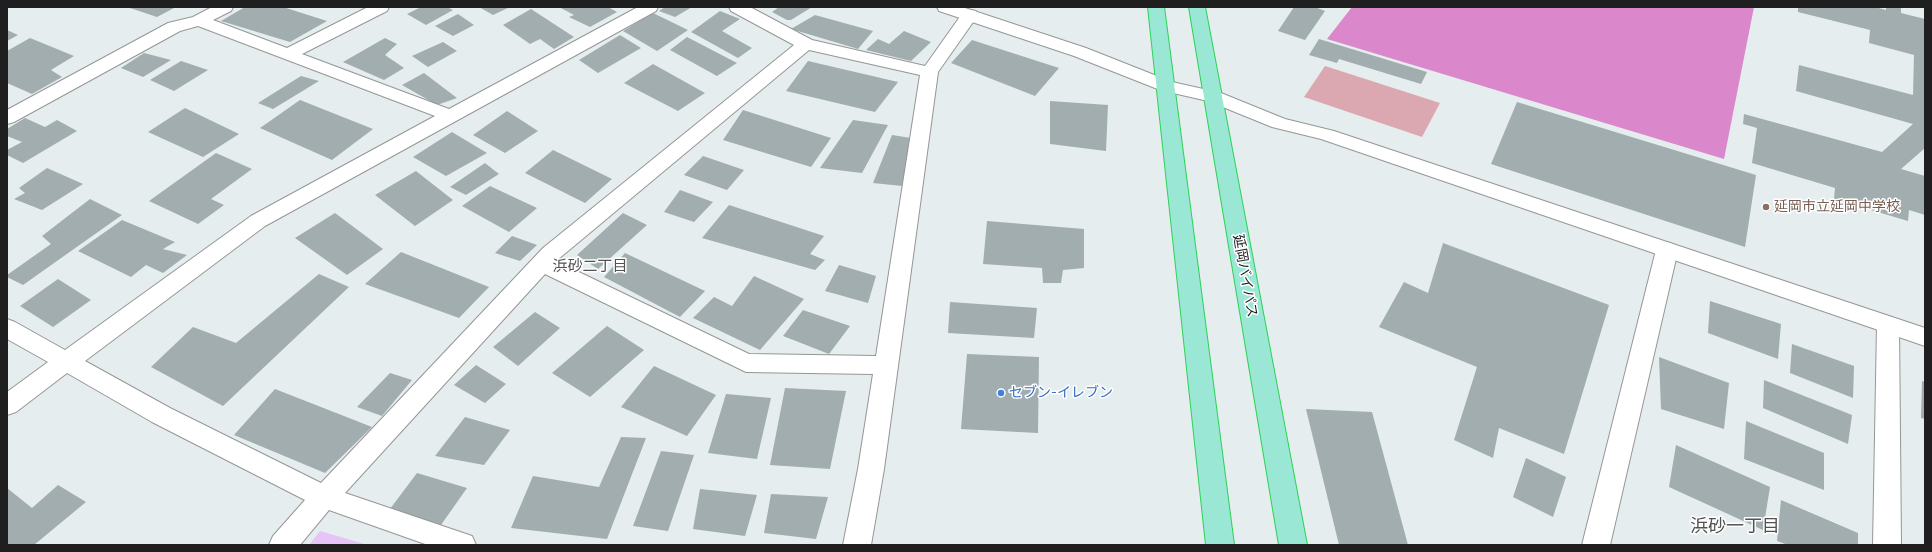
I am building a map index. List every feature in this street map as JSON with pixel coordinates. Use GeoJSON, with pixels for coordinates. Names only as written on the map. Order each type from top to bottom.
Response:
{"type":"FeatureCollection","features":[{"type":"Feature","properties":{"kind":"highway"},"geometry":{"type":"LineString","coordinates":[[1156,7],[1220,545]]}},
{"type":"Feature","properties":{"kind":"highway","name":"延岡バイパス"},"geometry":{"type":"LineString","coordinates":[[1197,7],[1293,545]]}},
{"type":"Feature","properties":{"kind":"street"},"geometry":{"type":"LineString","coordinates":[[7,118],[174,27],[199,21],[225,7]]}},
{"type":"Feature","properties":{"kind":"street"},"geometry":{"type":"LineString","coordinates":[[288,54],[381,7]]}},
{"type":"Feature","properties":{"kind":"street"},"geometry":{"type":"LineString","coordinates":[[7,405],[258,221],[650,7]]}},
{"type":"Feature","properties":{"kind":"street"},"geometry":{"type":"LineString","coordinates":[[737,7],[806,44],[929,72]]}},
{"type":"Feature","properties":{"kind":"street"},"geometry":{"type":"LineString","coordinates":[[945,7],[1080,52],[1166,86],[1214,97],[1279,122],[1327,135],[1925,337]]}},
{"type":"Feature","properties":{"kind":"street"},"geometry":{"type":"LineString","coordinates":[[857,545],[871,469],[929,72],[970,15]]}},
{"type":"Feature","properties":{"kind":"street"},"geometry":{"type":"LineString","coordinates":[[199,21],[452,116]]}},
{"type":"Feature","properties":{"kind":"street"},"geometry":{"type":"LineString","coordinates":[[283,545],[324,497],[542,262],[557,248],[806,44]]}},
{"type":"Feature","properties":{"kind":"street"},"geometry":{"type":"LineString","coordinates":[[1596,545],[1667,250]]}},
{"type":"Feature","properties":{"kind":"street"},"geometry":{"type":"LineString","coordinates":[[542,262],[746,364],[886,365]]}},
{"type":"Feature","properties":{"kind":"street"},"geometry":{"type":"LineString","coordinates":[[1887,545],[1888,325]]}},
{"type":"Feature","properties":{"kind":"street"},"geometry":{"type":"LineString","coordinates":[[7,328],[161,415],[324,497],[462,545]]}},
{"type":"Feature","properties":{"kind":"shaded area"},"geometry":{"type":"Polygon","coordinates":[[[1352,7],[1754,7],[1724,159],[1327,39],[1352,7]]]}},
{"type":"Feature","properties":{"kind":"shaded area"},"geometry":{"type":"Polygon","coordinates":[[[1325,66],[1440,103],[1422,137],[1304,97],[1325,66]]]}},
{"type":"Feature","properties":{"kind":"shaded area"},"geometry":{"type":"Polygon","coordinates":[[[320,531],[368,545],[309,545],[320,531]]]}},
{"type":"Feature","properties":{"kind":"building"},"geometry":{"type":"Polygon","coordinates":[[[127,7],[176,7],[157,17],[127,7]]]}},
{"type":"Feature","properties":{"kind":"building"},"geometry":{"type":"Polygon","coordinates":[[[245,7],[283,7],[327,21],[290,42],[221,21],[245,7]]]}},
{"type":"Feature","properties":{"kind":"building"},"geometry":{"type":"Polygon","coordinates":[[[421,7],[447,7],[453,10],[426,25],[407,14],[421,7]]]}},
{"type":"Feature","properties":{"kind":"building"},"geometry":{"type":"Polygon","coordinates":[[[479,7],[510,7],[493,15],[479,7]]]}},
{"type":"Feature","properties":{"kind":"building"},"geometry":{"type":"Polygon","coordinates":[[[559,7],[608,7],[617,12],[590,27],[569,17],[574,15],[559,7]]]}},
{"type":"Feature","properties":{"kind":"building"},"geometry":{"type":"Polygon","coordinates":[[[665,7],[692,7],[675,17],[659,11],[665,7]]]}},
{"type":"Feature","properties":{"kind":"building"},"geometry":{"type":"Polygon","coordinates":[[[779,7],[812,7],[791,20],[787,20],[772,12],[779,7]]]}},
{"type":"Feature","properties":{"kind":"building"},"geometry":{"type":"Polygon","coordinates":[[[1294,7],[1315,7],[1325,11],[1305,40],[1278,31],[1294,7]]]}},
{"type":"Feature","properties":{"kind":"building"},"geometry":{"type":"Polygon","coordinates":[[[1798,7],[1875,7],[1886,10],[1886,7],[1901,7],[1901,13],[1925,19],[1925,148],[1901,169],[1925,176],[1925,215],[1909,210],[1908,221],[1834,199],[1835,188],[1752,163],[1757,128],[1743,124],[1744,114],[1882,152],[1913,124],[1796,91],[1799,65],[1913,95],[1914,55],[1869,43],[1870,30],[1798,12],[1798,7]]]}},
{"type":"Feature","properties":{"kind":"building"},"geometry":{"type":"Polygon","coordinates":[[[531,9],[574,37],[554,49],[540,39],[530,44],[503,25],[531,9]]]}},
{"type":"Feature","properties":{"kind":"building"},"geometry":{"type":"Polygon","coordinates":[[[720,11],[740,19],[722,31],[752,48],[738,58],[691,32],[720,11]]]}},
{"type":"Feature","properties":{"kind":"building"},"geometry":{"type":"Polygon","coordinates":[[[653,13],[688,30],[657,51],[623,31],[653,13]]]}},
{"type":"Feature","properties":{"kind":"building"},"geometry":{"type":"Polygon","coordinates":[[[458,14],[474,25],[453,36],[435,26],[458,14]]]}},
{"type":"Feature","properties":{"kind":"building"},"geometry":{"type":"Polygon","coordinates":[[[815,15],[873,31],[858,49],[791,29],[815,15]]]}},
{"type":"Feature","properties":{"kind":"building"},"geometry":{"type":"Polygon","coordinates":[[[7,30],[18,35],[7,41],[7,30]]]}},
{"type":"Feature","properties":{"kind":"building"},"geometry":{"type":"Polygon","coordinates":[[[904,31],[931,42],[911,61],[866,50],[878,39],[889,44],[904,31]]]}},
{"type":"Feature","properties":{"kind":"building"},"geometry":{"type":"Polygon","coordinates":[[[620,35],[641,48],[598,73],[579,60],[620,35]]]}},
{"type":"Feature","properties":{"kind":"building"},"geometry":{"type":"Polygon","coordinates":[[[687,37],[737,63],[717,76],[670,50],[687,37]]]}},
{"type":"Feature","properties":{"kind":"building"},"geometry":{"type":"Polygon","coordinates":[[[30,38],[74,56],[51,70],[62,77],[32,94],[7,83],[7,51],[30,38]]]}},
{"type":"Feature","properties":{"kind":"building"},"geometry":{"type":"Polygon","coordinates":[[[385,38],[397,44],[385,55],[404,68],[384,80],[343,62],[385,38]]]}},
{"type":"Feature","properties":{"kind":"building"},"geometry":{"type":"Polygon","coordinates":[[[1319,39],[1427,72],[1421,84],[1339,59],[1337,63],[1309,55],[1319,39]]]}},
{"type":"Feature","properties":{"kind":"building"},"geometry":{"type":"Polygon","coordinates":[[[972,40],[1059,68],[1035,96],[951,63],[972,40]]]}},
{"type":"Feature","properties":{"kind":"building"},"geometry":{"type":"Polygon","coordinates":[[[443,42],[457,51],[428,67],[412,56],[443,42]]]}},
{"type":"Feature","properties":{"kind":"building"},"geometry":{"type":"Polygon","coordinates":[[[144,53],[171,60],[143,77],[121,68],[144,53]]]}},
{"type":"Feature","properties":{"kind":"building"},"geometry":{"type":"Polygon","coordinates":[[[181,61],[208,70],[174,91],[150,80],[181,61]]]}},
{"type":"Feature","properties":{"kind":"building"},"geometry":{"type":"Polygon","coordinates":[[[808,61],[898,82],[875,112],[786,91],[808,61]]]}},
{"type":"Feature","properties":{"kind":"building"},"geometry":{"type":"Polygon","coordinates":[[[653,64],[705,93],[678,111],[624,83],[653,64]]]}},
{"type":"Feature","properties":{"kind":"building"},"geometry":{"type":"Polygon","coordinates":[[[424,73],[457,98],[437,105],[402,85],[424,73]]]}},
{"type":"Feature","properties":{"kind":"building"},"geometry":{"type":"Polygon","coordinates":[[[301,76],[319,81],[273,109],[258,103],[301,76]]]}},
{"type":"Feature","properties":{"kind":"building"},"geometry":{"type":"Polygon","coordinates":[[[300,100],[373,129],[332,160],[260,128],[300,100]]]}},
{"type":"Feature","properties":{"kind":"building"},"geometry":{"type":"Polygon","coordinates":[[[1050,101],[1108,105],[1106,151],[1050,144],[1050,101]]]}},
{"type":"Feature","properties":{"kind":"building"},"geometry":{"type":"Polygon","coordinates":[[[1517,102],[1756,175],[1745,247],[1491,164],[1517,102]]]}},
{"type":"Feature","properties":{"kind":"building"},"geometry":{"type":"Polygon","coordinates":[[[185,108],[239,134],[203,157],[148,132],[185,108]]]}},
{"type":"Feature","properties":{"kind":"building"},"geometry":{"type":"Polygon","coordinates":[[[743,110],[831,138],[811,167],[723,140],[743,110]]]}},
{"type":"Feature","properties":{"kind":"building"},"geometry":{"type":"Polygon","coordinates":[[[507,111],[538,131],[505,153],[473,135],[507,111]]]}},
{"type":"Feature","properties":{"kind":"building"},"geometry":{"type":"Polygon","coordinates":[[[25,118],[45,127],[57,120],[77,131],[23,163],[7,155],[7,150],[22,142],[7,136],[7,129],[25,118]]]}},
{"type":"Feature","properties":{"kind":"building"},"geometry":{"type":"Polygon","coordinates":[[[853,120],[888,125],[862,173],[820,168],[853,120]]]}},
{"type":"Feature","properties":{"kind":"building"},"geometry":{"type":"Polygon","coordinates":[[[452,132],[487,153],[446,176],[413,157],[452,132]]]}},
{"type":"Feature","properties":{"kind":"building"},"geometry":{"type":"Polygon","coordinates":[[[892,135],[911,138],[902,186],[873,183],[892,135]]]}},
{"type":"Feature","properties":{"kind":"building"},"geometry":{"type":"Polygon","coordinates":[[[553,150],[612,179],[585,203],[525,173],[553,150]]]}},
{"type":"Feature","properties":{"kind":"building"},"geometry":{"type":"Polygon","coordinates":[[[216,153],[252,169],[211,199],[224,205],[198,224],[149,201],[216,153]]]}},
{"type":"Feature","properties":{"kind":"building"},"geometry":{"type":"Polygon","coordinates":[[[703,156],[744,170],[727,190],[684,175],[703,156]]]}},
{"type":"Feature","properties":{"kind":"building"},"geometry":{"type":"Polygon","coordinates":[[[485,163],[499,174],[466,195],[450,187],[485,163]]]}},
{"type":"Feature","properties":{"kind":"building"},"geometry":{"type":"Polygon","coordinates":[[[47,168],[83,184],[42,210],[14,199],[25,193],[19,188],[47,168]]]}},
{"type":"Feature","properties":{"kind":"building"},"geometry":{"type":"Polygon","coordinates":[[[416,171],[453,200],[415,226],[375,195],[416,171]]]}},
{"type":"Feature","properties":{"kind":"building"},"geometry":{"type":"Polygon","coordinates":[[[490,186],[537,208],[509,232],[462,206],[490,186]]]}},
{"type":"Feature","properties":{"kind":"building"},"geometry":{"type":"Polygon","coordinates":[[[680,190],[713,202],[694,222],[664,212],[680,190]]]}},
{"type":"Feature","properties":{"kind":"building"},"geometry":{"type":"Polygon","coordinates":[[[90,199],[122,215],[23,285],[7,277],[7,275],[51,244],[42,236],[90,199]]]}},
{"type":"Feature","properties":{"kind":"building"},"geometry":{"type":"Polygon","coordinates":[[[729,205],[824,236],[810,254],[825,260],[815,270],[702,238],[729,205]]]}},
{"type":"Feature","properties":{"kind":"building"},"geometry":{"type":"Polygon","coordinates":[[[335,213],[383,249],[347,275],[295,238],[335,213]]]}},
{"type":"Feature","properties":{"kind":"building"},"geometry":{"type":"Polygon","coordinates":[[[623,213],[647,225],[598,269],[577,255],[623,213]]]}},
{"type":"Feature","properties":{"kind":"building"},"geometry":{"type":"Polygon","coordinates":[[[122,220],[175,242],[163,249],[187,255],[163,273],[146,265],[131,277],[78,251],[122,220]]]}},
{"type":"Feature","properties":{"kind":"building"},"geometry":{"type":"Polygon","coordinates":[[[987,221],[1084,229],[1084,268],[1063,270],[1061,283],[1043,283],[1042,268],[983,264],[987,221]]]}},
{"type":"Feature","properties":{"kind":"building"},"geometry":{"type":"Polygon","coordinates":[[[512,236],[537,245],[520,261],[495,253],[512,236]]]}},
{"type":"Feature","properties":{"kind":"building"},"geometry":{"type":"Polygon","coordinates":[[[1443,243],[1609,305],[1564,454],[1499,428],[1493,458],[1454,440],[1477,367],[1379,327],[1404,282],[1428,293],[1443,243]]]}},
{"type":"Feature","properties":{"kind":"building"},"geometry":{"type":"Polygon","coordinates":[[[401,252],[489,287],[459,318],[365,284],[401,252]]]}},
{"type":"Feature","properties":{"kind":"building"},"geometry":{"type":"Polygon","coordinates":[[[625,253],[705,291],[680,317],[604,277],[625,253]]]}},
{"type":"Feature","properties":{"kind":"building"},"geometry":{"type":"Polygon","coordinates":[[[839,265],[876,276],[868,303],[825,291],[839,265]]]}},
{"type":"Feature","properties":{"kind":"building"},"geometry":{"type":"Polygon","coordinates":[[[319,274],[349,287],[223,406],[151,367],[193,327],[236,343],[319,274]]]}},
{"type":"Feature","properties":{"kind":"building"},"geometry":{"type":"Polygon","coordinates":[[[754,276],[804,299],[760,350],[693,318],[714,297],[732,306],[754,276]]]}},
{"type":"Feature","properties":{"kind":"building"},"geometry":{"type":"Polygon","coordinates":[[[58,279],[91,300],[53,327],[20,306],[58,279]]]}},
{"type":"Feature","properties":{"kind":"building"},"geometry":{"type":"Polygon","coordinates":[[[1710,301],[1781,324],[1778,359],[1708,333],[1710,301]]]}},
{"type":"Feature","properties":{"kind":"building"},"geometry":{"type":"Polygon","coordinates":[[[950,302],[1037,308],[1034,338],[948,333],[950,302]]]}},
{"type":"Feature","properties":{"kind":"building"},"geometry":{"type":"Polygon","coordinates":[[[803,310],[850,326],[829,354],[783,336],[803,310]]]}},
{"type":"Feature","properties":{"kind":"building"},"geometry":{"type":"Polygon","coordinates":[[[535,312],[560,328],[518,366],[493,347],[535,312]]]}},
{"type":"Feature","properties":{"kind":"building"},"geometry":{"type":"Polygon","coordinates":[[[607,326],[644,350],[590,397],[552,373],[607,326]]]}},
{"type":"Feature","properties":{"kind":"building"},"geometry":{"type":"Polygon","coordinates":[[[1792,344],[1854,366],[1853,398],[1790,373],[1792,344]]]}},
{"type":"Feature","properties":{"kind":"building","name":"セブン-イレブン"},"geometry":{"type":"Polygon","coordinates":[[[967,354],[1039,357],[1038,433],[961,429],[967,354]]]}},
{"type":"Feature","properties":{"kind":"building"},"geometry":{"type":"Polygon","coordinates":[[[1659,357],[1729,383],[1724,429],[1661,409],[1659,357]]]}},
{"type":"Feature","properties":{"kind":"building"},"geometry":{"type":"Polygon","coordinates":[[[476,365],[506,384],[485,403],[454,385],[476,365]]]}},
{"type":"Feature","properties":{"kind":"building"},"geometry":{"type":"Polygon","coordinates":[[[654,366],[716,395],[687,436],[621,407],[654,366]]]}},
{"type":"Feature","properties":{"kind":"building"},"geometry":{"type":"Polygon","coordinates":[[[390,373],[412,380],[382,416],[357,407],[390,373]]]}},
{"type":"Feature","properties":{"kind":"building"},"geometry":{"type":"Polygon","coordinates":[[[1764,380],[1852,415],[1848,444],[1763,408],[1764,380]]]}},
{"type":"Feature","properties":{"kind":"building"},"geometry":{"type":"Polygon","coordinates":[[[1922,381],[1925,382],[1925,419],[1921,418],[1922,381]]]}},
{"type":"Feature","properties":{"kind":"building"},"geometry":{"type":"Polygon","coordinates":[[[785,388],[846,391],[830,469],[770,465],[785,388]]]}},
{"type":"Feature","properties":{"kind":"building"},"geometry":{"type":"Polygon","coordinates":[[[275,389],[372,427],[325,473],[234,435],[275,389]]]}},
{"type":"Feature","properties":{"kind":"building"},"geometry":{"type":"Polygon","coordinates":[[[726,394],[771,398],[757,459],[708,453],[726,394]]]}},
{"type":"Feature","properties":{"kind":"building"},"geometry":{"type":"Polygon","coordinates":[[[1306,409],[1372,412],[1408,545],[1339,545],[1306,409]]]}},
{"type":"Feature","properties":{"kind":"building"},"geometry":{"type":"Polygon","coordinates":[[[465,417],[510,430],[484,465],[435,456],[465,417]]]}},
{"type":"Feature","properties":{"kind":"building"},"geometry":{"type":"Polygon","coordinates":[[[1746,421],[1824,453],[1824,490],[1744,459],[1746,421]]]}},
{"type":"Feature","properties":{"kind":"building"},"geometry":{"type":"Polygon","coordinates":[[[621,437],[646,438],[607,539],[511,528],[533,476],[599,487],[621,437]]]}},
{"type":"Feature","properties":{"kind":"building"},"geometry":{"type":"Polygon","coordinates":[[[1676,445],[1770,487],[1763,530],[1669,487],[1676,445]]]}},
{"type":"Feature","properties":{"kind":"building"},"geometry":{"type":"Polygon","coordinates":[[[661,451],[694,455],[668,531],[633,526],[661,451]]]}},
{"type":"Feature","properties":{"kind":"building"},"geometry":{"type":"Polygon","coordinates":[[[1526,458],[1566,477],[1553,517],[1513,497],[1526,458]]]}},
{"type":"Feature","properties":{"kind":"building"},"geometry":{"type":"Polygon","coordinates":[[[417,473],[467,488],[441,525],[390,509],[417,473]]]}},
{"type":"Feature","properties":{"kind":"building"},"geometry":{"type":"Polygon","coordinates":[[[58,485],[86,502],[34,545],[7,545],[7,488],[32,508],[58,485]]]}},
{"type":"Feature","properties":{"kind":"building"},"geometry":{"type":"Polygon","coordinates":[[[700,489],[757,495],[745,536],[693,529],[700,489]]]}},
{"type":"Feature","properties":{"kind":"building"},"geometry":{"type":"Polygon","coordinates":[[[771,494],[828,497],[816,539],[764,533],[771,494]]]}},
{"type":"Feature","properties":{"kind":"building"},"geometry":{"type":"Polygon","coordinates":[[[1781,500],[1858,533],[1858,545],[1788,545],[1777,541],[1781,500]]]}},
{"type":"Feature","properties":{"kind":"place","name":"延岡市立延岡中学校"},"geometry":{"type":"Point","coordinates":[1766,207]}},
{"type":"Feature","properties":{"kind":"place","name":"セブン-イレブン"},"geometry":{"type":"Point","coordinates":[1001,393]}},
{"type":"Feature","properties":{"kind":"district","name":"浜砂二丁目"},"geometry":{"type":"Point","coordinates":[590,266]}},
{"type":"Feature","properties":{"kind":"district","name":"浜砂一丁目"},"geometry":{"type":"Point","coordinates":[1735,527]}}]}
